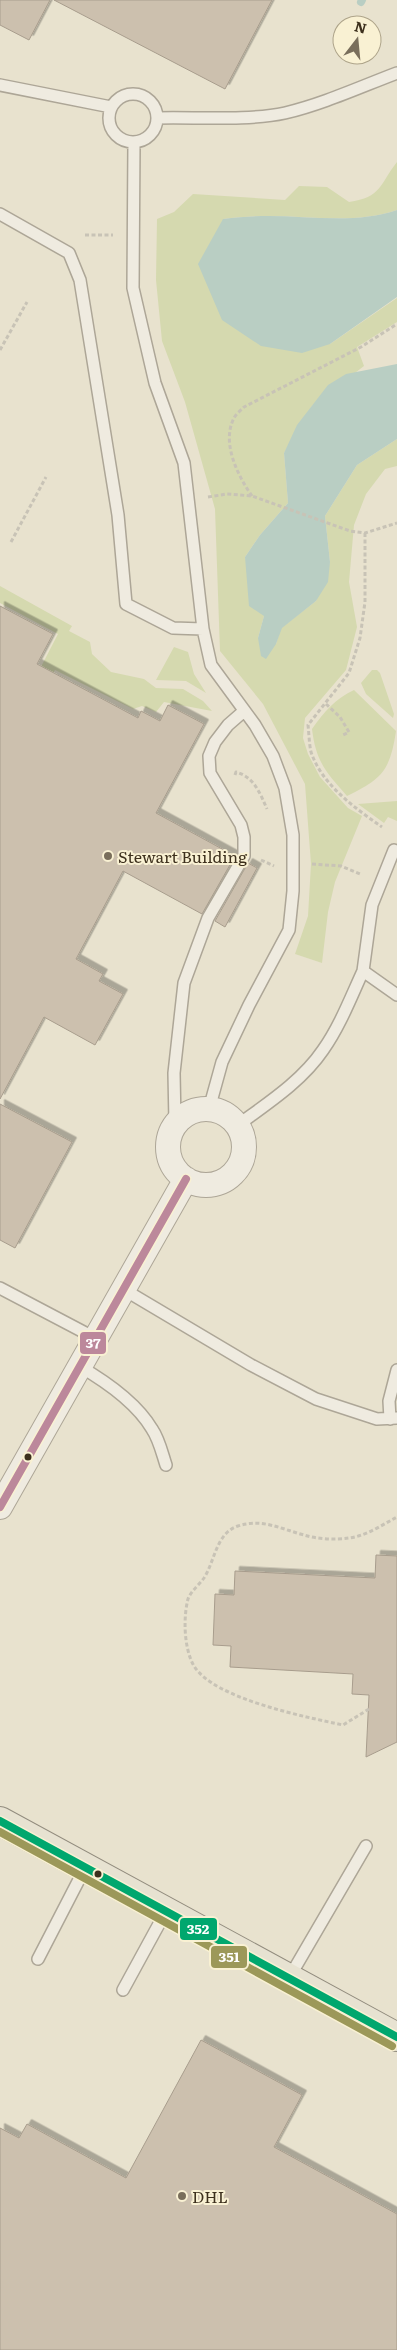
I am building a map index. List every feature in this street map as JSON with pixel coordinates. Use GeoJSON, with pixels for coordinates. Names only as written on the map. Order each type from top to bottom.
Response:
{"type":"FeatureCollection","features":[{"type":"Feature","properties":{"kind":"main road"},"geometry":{"type":"LineString","coordinates":[[0,1802],[39,1842]]}},
{"type":"Feature","properties":{"kind":"main road"},"geometry":{"type":"LineString","coordinates":[[0,1821],[165,1913],[397,2037]]}},
{"type":"Feature","properties":{"kind":"street"},"geometry":{"type":"LineString","coordinates":[[196,1109],[209,1109],[230,1117],[238,1125],[243,1139],[243,1154],[238,1167],[228,1178],[214,1184],[200,1184],[186,1179],[176,1171],[170,1160],[168,1147],[170,1134],[175,1123],[184,1115],[196,1109]]}},
{"type":"Feature","properties":{"kind":"street"},"geometry":{"type":"LineString","coordinates":[[0,1507],[186,1179]]}},
{"type":"Feature","properties":{"kind":"lane"},"geometry":{"type":"LineString","coordinates":[[158,118],[240,117],[284,113],[332,98],[397,72]]}},
{"type":"Feature","properties":{"kind":"lane"},"geometry":{"type":"LineString","coordinates":[[0,85],[111,107]]}},
{"type":"Feature","properties":{"kind":"lane"},"geometry":{"type":"LineString","coordinates":[[136,93],[149,99],[154,105],[158,118],[153,132],[148,138],[126,142],[113,132],[108,117],[111,107],[120,97],[136,93]]}},
{"type":"Feature","properties":{"kind":"lane"},"geometry":{"type":"LineString","coordinates":[[134,142],[133,288],[155,383],[184,463],[202,629],[211,665],[273,756],[285,788],[293,835],[293,892],[289,930],[249,1005],[222,1062],[209,1109]]}},
{"type":"Feature","properties":{"kind":"lane"},"geometry":{"type":"LineString","coordinates":[[0,214],[69,253],[80,280],[118,516],[126,604],[173,628],[202,629]]}},
{"type":"Feature","properties":{"kind":"lane"},"geometry":{"type":"LineString","coordinates":[[175,1123],[174,1073],[184,983],[208,918],[244,856],[244,837],[240,825],[210,773],[209,756],[215,742],[228,725],[244,711]]}},
{"type":"Feature","properties":{"kind":"lane"},"geometry":{"type":"LineString","coordinates":[[238,1125],[310,1066],[337,1026],[363,971],[372,905],[394,850]]}},
{"type":"Feature","properties":{"kind":"lane"},"geometry":{"type":"LineString","coordinates":[[363,971],[397,995]]}},
{"type":"Feature","properties":{"kind":"lane"},"geometry":{"type":"LineString","coordinates":[[0,1288],[95,1338]]}},
{"type":"Feature","properties":{"kind":"lane"},"geometry":{"type":"LineString","coordinates":[[122,1289],[251,1366],[316,1399],[377,1419],[394,1418],[389,1402],[397,1370]]}},
{"type":"Feature","properties":{"kind":"lane"},"geometry":{"type":"LineString","coordinates":[[79,1366],[113,1389],[142,1416],[156,1436],[166,1465]]}},
{"type":"Feature","properties":{"kind":"lane"},"geometry":{"type":"LineString","coordinates":[[289,1978],[366,1846]]}},
{"type":"Feature","properties":{"kind":"lane"},"geometry":{"type":"LineString","coordinates":[[38,1959],[85,1868]]}},
{"type":"Feature","properties":{"kind":"lane"},"geometry":{"type":"LineString","coordinates":[[123,1990],[165,1913]]}},
{"type":"Feature","properties":{"kind":"path"},"geometry":{"type":"LineString","coordinates":[[85,235],[113,235]]}},
{"type":"Feature","properties":{"kind":"path"},"geometry":{"type":"LineString","coordinates":[[0,350],[27,302]]}},
{"type":"Feature","properties":{"kind":"path"},"geometry":{"type":"LineString","coordinates":[[252,496],[240,480],[229,440],[234,418],[244,407],[299,377],[361,347],[397,324]]}},
{"type":"Feature","properties":{"kind":"path"},"geometry":{"type":"LineString","coordinates":[[11,542],[46,476]]}},
{"type":"Feature","properties":{"kind":"path"},"geometry":{"type":"LineString","coordinates":[[208,497],[227,494],[252,496],[350,531],[365,534],[397,523]]}},
{"type":"Feature","properties":{"kind":"path"},"geometry":{"type":"LineString","coordinates":[[365,534],[365,602],[360,638],[349,673],[308,725],[311,750],[317,766],[350,804],[382,827]]}},
{"type":"Feature","properties":{"kind":"path"},"geometry":{"type":"LineString","coordinates":[[326,704],[340,717],[349,732],[341,736]]}},
{"type":"Feature","properties":{"kind":"path"},"geometry":{"type":"LineString","coordinates":[[234,776],[236,772],[253,782],[270,815]]}},
{"type":"Feature","properties":{"kind":"path"},"geometry":{"type":"LineString","coordinates":[[263,861],[274,866]]}},
{"type":"Feature","properties":{"kind":"path"},"geometry":{"type":"LineString","coordinates":[[311,864],[342,866],[360,874]]}},
{"type":"Feature","properties":{"kind":"path"},"geometry":{"type":"LineString","coordinates":[[368,1710],[343,1725],[280,1711],[226,1690],[204,1677],[194,1666],[187,1648],[186,1622],[188,1598],[208,1572],[219,1543],[226,1533],[237,1526],[264,1523],[305,1535],[350,1538],[397,1517]]}},
{"type":"Feature","properties":{"kind":"green space"},"geometry":{"type":"Polygon","coordinates":[[[397,162],[397,210],[366,217],[350,218],[270,216],[223,219],[330,344],[397,298],[397,322],[357,347],[364,366],[312,406],[284,453],[288,503],[260,535],[245,557],[264,616],[258,638],[276,644],[281,628],[316,601],[330,562],[325,516],[357,465],[397,439],[397,466],[385,469],[366,494],[354,525],[349,582],[357,627],[346,670],[305,718],[303,738],[308,754],[320,777],[348,808],[362,816],[335,882],[328,912],[322,963],[295,954],[308,916],[311,864],[305,784],[263,704],[220,651],[215,509],[185,402],[162,341],[156,280],[157,219],[174,212],[193,194],[285,200],[299,186],[327,187],[349,202],[360,200],[379,189],[397,162]]]}},
{"type":"Feature","properties":{"kind":"green space"},"geometry":{"type":"Polygon","coordinates":[[[0,586],[72,626],[69,631],[90,642],[92,654],[111,672],[144,679],[156,688],[183,689],[203,701],[212,711],[164,702],[156,712],[142,706],[133,709],[55,670],[40,695],[30,688],[58,634],[0,603],[0,586]]]}},
{"type":"Feature","properties":{"kind":"green space"},"geometry":{"type":"Polygon","coordinates":[[[174,647],[188,652],[194,674],[206,693],[186,681],[156,680],[174,647]]]}},
{"type":"Feature","properties":{"kind":"green space"},"geometry":{"type":"Polygon","coordinates":[[[372,670],[377,670],[380,673],[394,714],[393,718],[366,694],[361,683],[372,670]]]}},
{"type":"Feature","properties":{"kind":"green space"},"geometry":{"type":"Polygon","coordinates":[[[354,690],[396,731],[391,756],[382,772],[369,784],[347,796],[323,766],[316,750],[312,729],[330,706],[354,690]]]}},
{"type":"Feature","properties":{"kind":"green space"},"geometry":{"type":"Polygon","coordinates":[[[397,801],[397,821],[388,817],[384,823],[358,804],[397,801]]]}},
{"type":"Feature","properties":{"kind":"shaded area"},"geometry":{"type":"Polygon","coordinates":[[[397,210],[397,297],[330,344],[302,353],[261,346],[222,320],[198,264],[223,219],[269,216],[350,218],[366,217],[397,210]]]}},
{"type":"Feature","properties":{"kind":"shaded area"},"geometry":{"type":"Polygon","coordinates":[[[397,364],[397,439],[357,465],[325,516],[330,562],[328,582],[316,601],[282,628],[276,644],[266,659],[261,656],[258,638],[264,616],[249,606],[245,557],[260,535],[288,503],[284,453],[297,425],[328,385],[346,374],[397,364]]]}},
{"type":"Feature","properties":{"kind":"building"},"geometry":{"type":"Polygon","coordinates":[[[0,0],[50,0],[29,40],[0,25],[0,0]]]}},
{"type":"Feature","properties":{"kind":"building"},"geometry":{"type":"Polygon","coordinates":[[[54,0],[272,0],[225,89],[54,0]]]}},
{"type":"Feature","properties":{"kind":"building","name":"Stewart Building"},"geometry":{"type":"Polygon","coordinates":[[[0,606],[53,634],[37,664],[138,718],[141,711],[160,721],[168,705],[204,724],[156,813],[235,856],[202,914],[123,871],[76,959],[103,974],[99,981],[123,994],[95,1045],[44,1017],[0,1099],[0,606]]]}},
{"type":"Feature","properties":{"kind":"building"},"geometry":{"type":"Polygon","coordinates":[[[248,863],[257,868],[225,927],[215,921],[248,863]]]}},
{"type":"Feature","properties":{"kind":"building"},"geometry":{"type":"Polygon","coordinates":[[[0,1104],[72,1142],[15,1248],[0,1240],[0,1104]]]}},
{"type":"Feature","properties":{"kind":"building"},"geometry":{"type":"Polygon","coordinates":[[[376,1555],[397,1556],[397,1742],[366,1757],[369,1695],[352,1694],[353,1674],[230,1667],[231,1646],[213,1645],[215,1594],[234,1595],[235,1571],[375,1578],[376,1555]]]}},
{"type":"Feature","properties":{"kind":"building","name":"DHL"},"geometry":{"type":"Polygon","coordinates":[[[201,2040],[302,2095],[274,2147],[397,2214],[397,2350],[0,2350],[0,2128],[19,2138],[27,2124],[126,2178],[201,2040]]]}},
{"type":"Feature","properties":{"kind":"transit line","name":"37"},"geometry":{"type":"LineString","coordinates":[[0,1507],[186,1179]]}},
{"type":"Feature","properties":{"kind":"transit line","name":"352"},"geometry":{"type":"LineString","coordinates":[[0,1821],[397,2037]]}},
{"type":"Feature","properties":{"kind":"transit line","name":"351"},"geometry":{"type":"LineString","coordinates":[[0,1832],[392,2046]]}},
{"type":"Feature","properties":{"kind":"place","name":"Stewart Building"},"geometry":{"type":"Point","coordinates":[108,856]}},
{"type":"Feature","properties":{"kind":"place","name":"DHL"},"geometry":{"type":"Point","coordinates":[182,2196]}}]}
